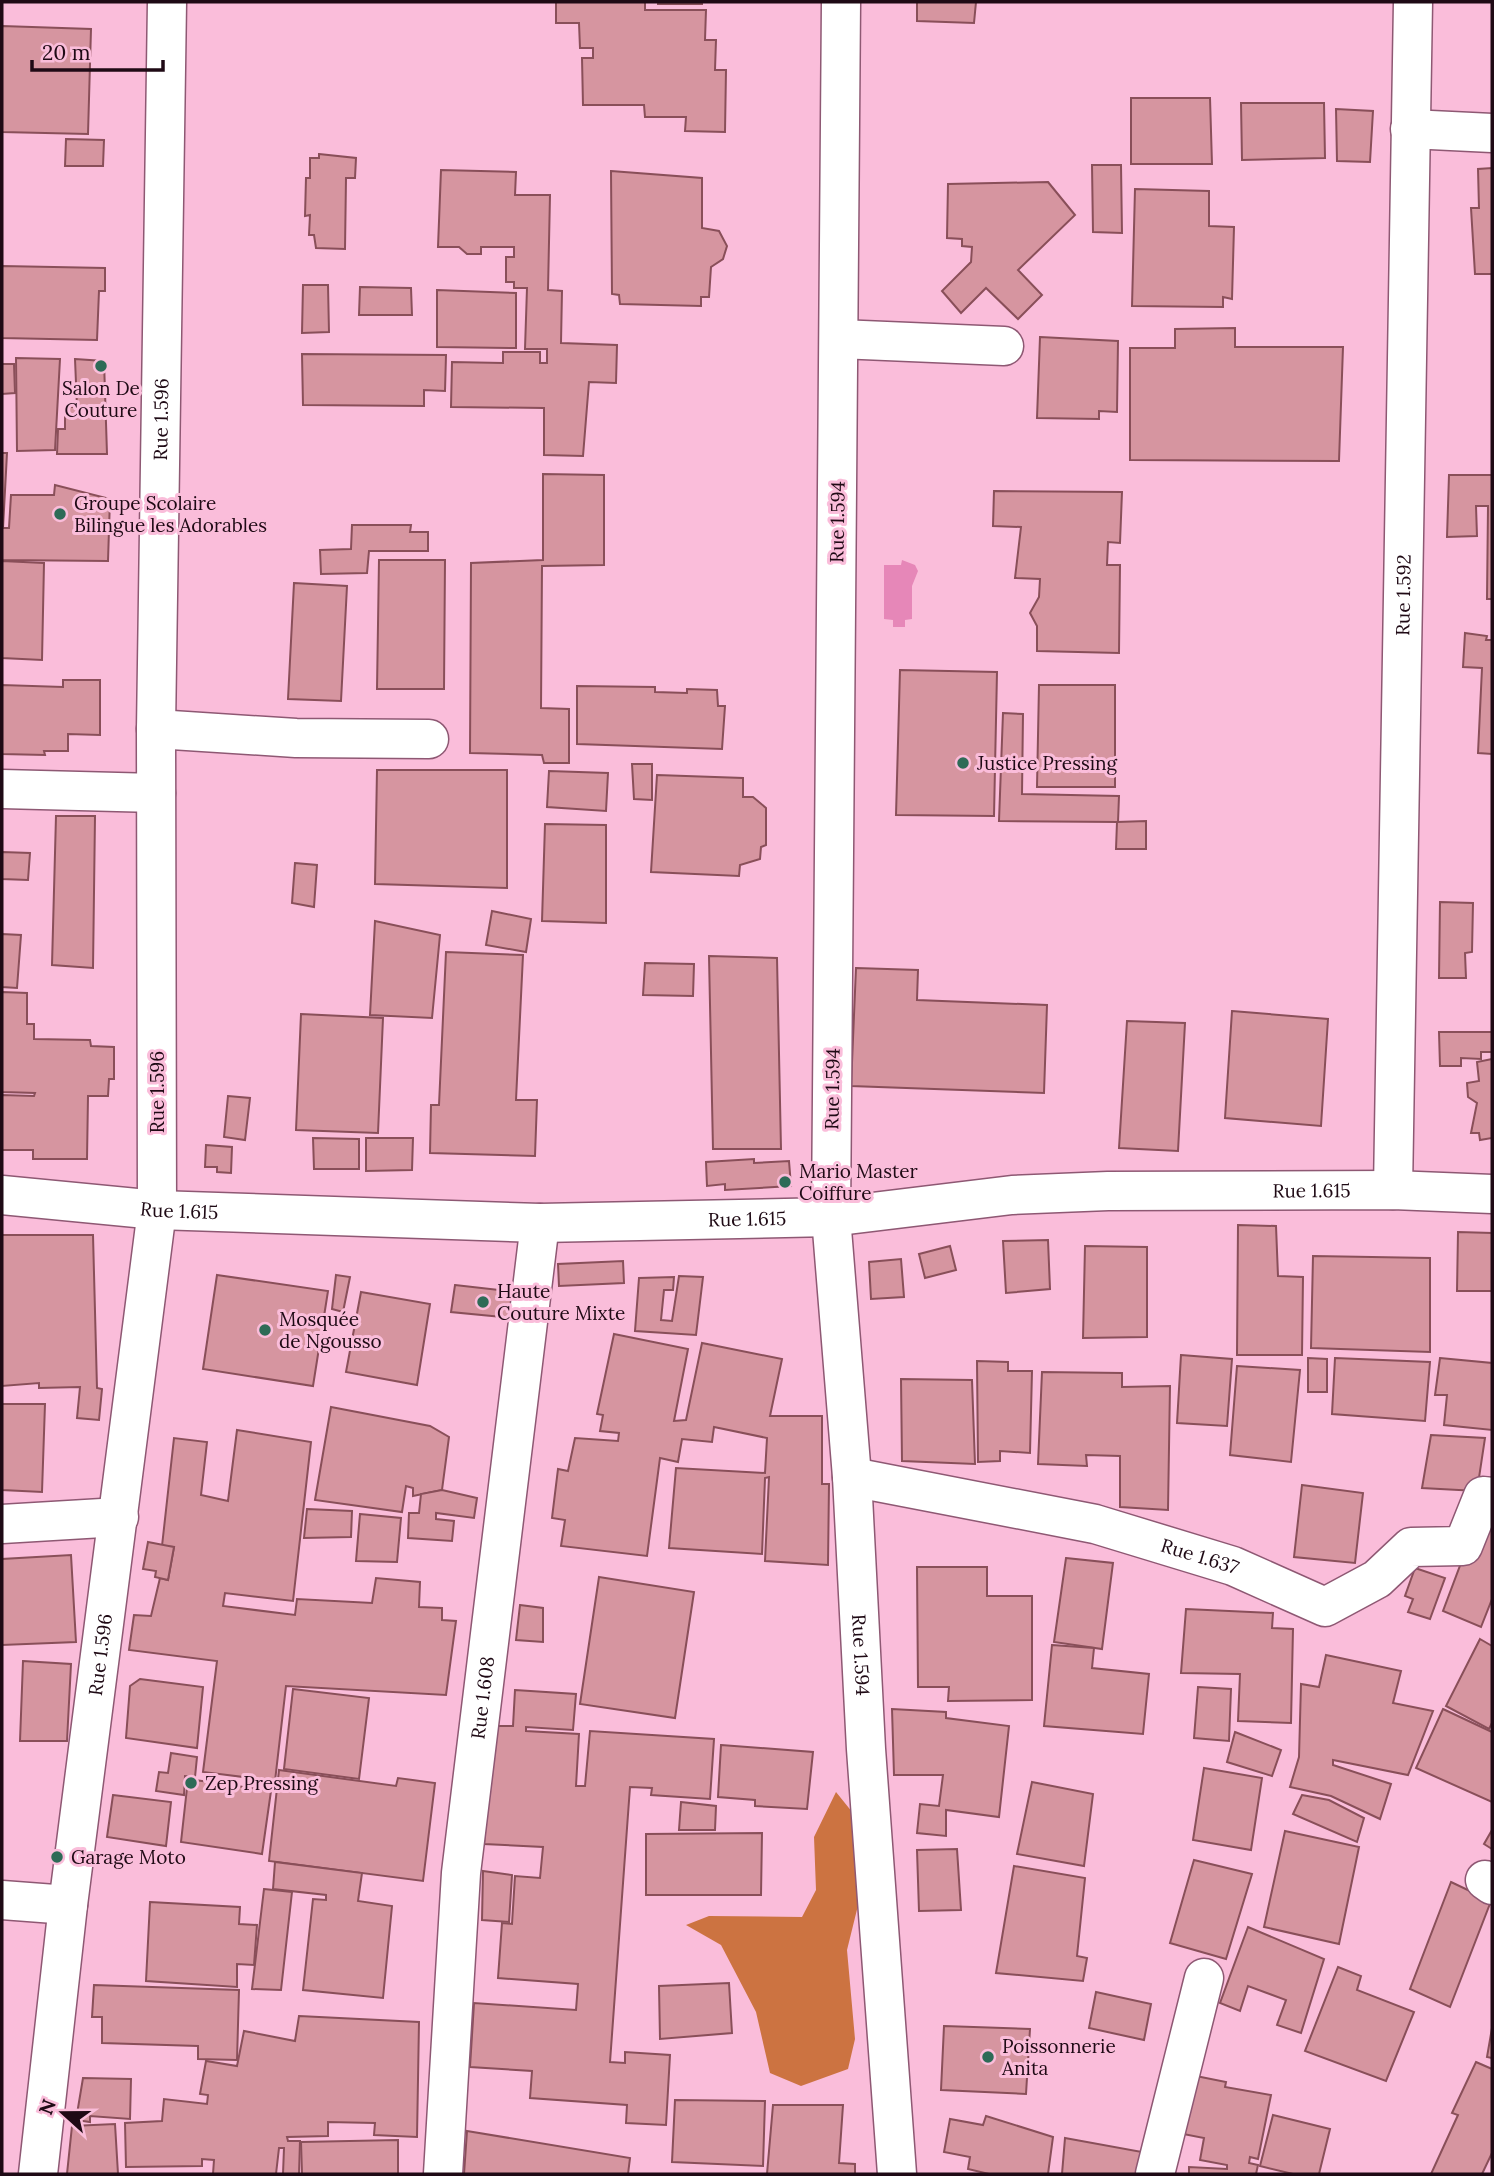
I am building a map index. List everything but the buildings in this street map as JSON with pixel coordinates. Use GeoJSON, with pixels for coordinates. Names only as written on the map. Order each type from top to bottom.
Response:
{"type":"FeatureCollection","features":[{"type":"Feature","properties":{"kind":"street","name":"Rue 1.596"},"geometry":{"type":"LineString","coordinates":[[38,2174],[68,1905],[157,1210],[156,729],[167,2]]}},
{"type":"Feature","properties":{"kind":"street","name":"Rue 1.594"},"geometry":{"type":"LineString","coordinates":[[841,2],[831,1217],[852,1477],[866,1749],[897,2174]]}},
{"type":"Feature","properties":{"kind":"street","name":"Rue 1.592"},"geometry":{"type":"LineString","coordinates":[[1393,1190],[1413,2]]}},
{"type":"Feature","properties":{"kind":"street"},"geometry":{"type":"LineString","coordinates":[[1410,129],[1492,133]]}},
{"type":"Feature","properties":{"kind":"street"},"geometry":{"type":"LineString","coordinates":[[839,338],[1004,346]]}},
{"type":"Feature","properties":{"kind":"street"},"geometry":{"type":"LineString","coordinates":[[156,729],[296,738],[429,738]]}},
{"type":"Feature","properties":{"kind":"street"},"geometry":{"type":"LineString","coordinates":[[2,789],[156,793]]}},
{"type":"Feature","properties":{"kind":"street","name":"Rue 1.615"},"geometry":{"type":"LineString","coordinates":[[2,1195],[157,1210],[540,1223],[831,1217],[1012,1195],[1108,1191],[1393,1190],[1492,1194]]}},
{"type":"Feature","properties":{"kind":"street","name":"Rue 1.608"},"geometry":{"type":"LineString","coordinates":[[443,2174],[461,1873],[540,1223]]}},
{"type":"Feature","properties":{"kind":"street","name":"Rue 1.637"},"geometry":{"type":"LineString","coordinates":[[852,1477],[1095,1524],[1233,1566],[1325,1607],[1377,1579],[1411,1547],[1462,1546],[1483,1496],[1492,1497]]}},
{"type":"Feature","properties":{"kind":"street"},"geometry":{"type":"LineString","coordinates":[[2,1524],[119,1517]]}},
{"type":"Feature","properties":{"kind":"street"},"geometry":{"type":"LineString","coordinates":[[2,1900],[68,1905]]}},
{"type":"Feature","properties":{"kind":"street"},"geometry":{"type":"LineString","coordinates":[[1155,2174],[1204,1978]]}},
{"type":"Feature","properties":{"kind":"shaded area"},"geometry":{"type":"Polygon","coordinates":[[[902,560],[915,565],[918,571],[912,586],[912,619],[905,620],[905,627],[893,627],[893,620],[884,619],[884,565],[901,565],[902,560]]]}},
{"type":"Feature","properties":{"kind":"shaded area"},"geometry":{"type":"Polygon","coordinates":[[[836,1792],[861,1823],[868,1865],[847,1950],[855,2039],[848,2069],[801,2086],[770,2073],[756,2012],[721,1945],[686,1925],[709,1916],[802,1917],[816,1890],[814,1837],[836,1792]]]}},
{"type":"Feature","properties":{"kind":"place","name":"Salon De Couture"},"geometry":{"type":"Point","coordinates":[101,366]}},
{"type":"Feature","properties":{"kind":"place","name":"Groupe Scolaire Bilingue les Adorables"},"geometry":{"type":"Point","coordinates":[60,514]}},
{"type":"Feature","properties":{"kind":"place","name":"Justice Pressing"},"geometry":{"type":"Point","coordinates":[963,763]}},
{"type":"Feature","properties":{"kind":"place","name":"Mario Master Coiffure"},"geometry":{"type":"Point","coordinates":[785,1182]}},
{"type":"Feature","properties":{"kind":"place","name":"Haute Couture Mixte"},"geometry":{"type":"Point","coordinates":[483,1302]}},
{"type":"Feature","properties":{"kind":"place","name":"Mosquée de Ngousso"},"geometry":{"type":"Point","coordinates":[265,1330]}},
{"type":"Feature","properties":{"kind":"place","name":"Zep Pressing"},"geometry":{"type":"Point","coordinates":[191,1783]}},
{"type":"Feature","properties":{"kind":"place","name":"Garage Moto"},"geometry":{"type":"Point","coordinates":[57,1857]}},
{"type":"Feature","properties":{"kind":"place","name":"Poissonnerie Anita"},"geometry":{"type":"Point","coordinates":[988,2057]}}]}
